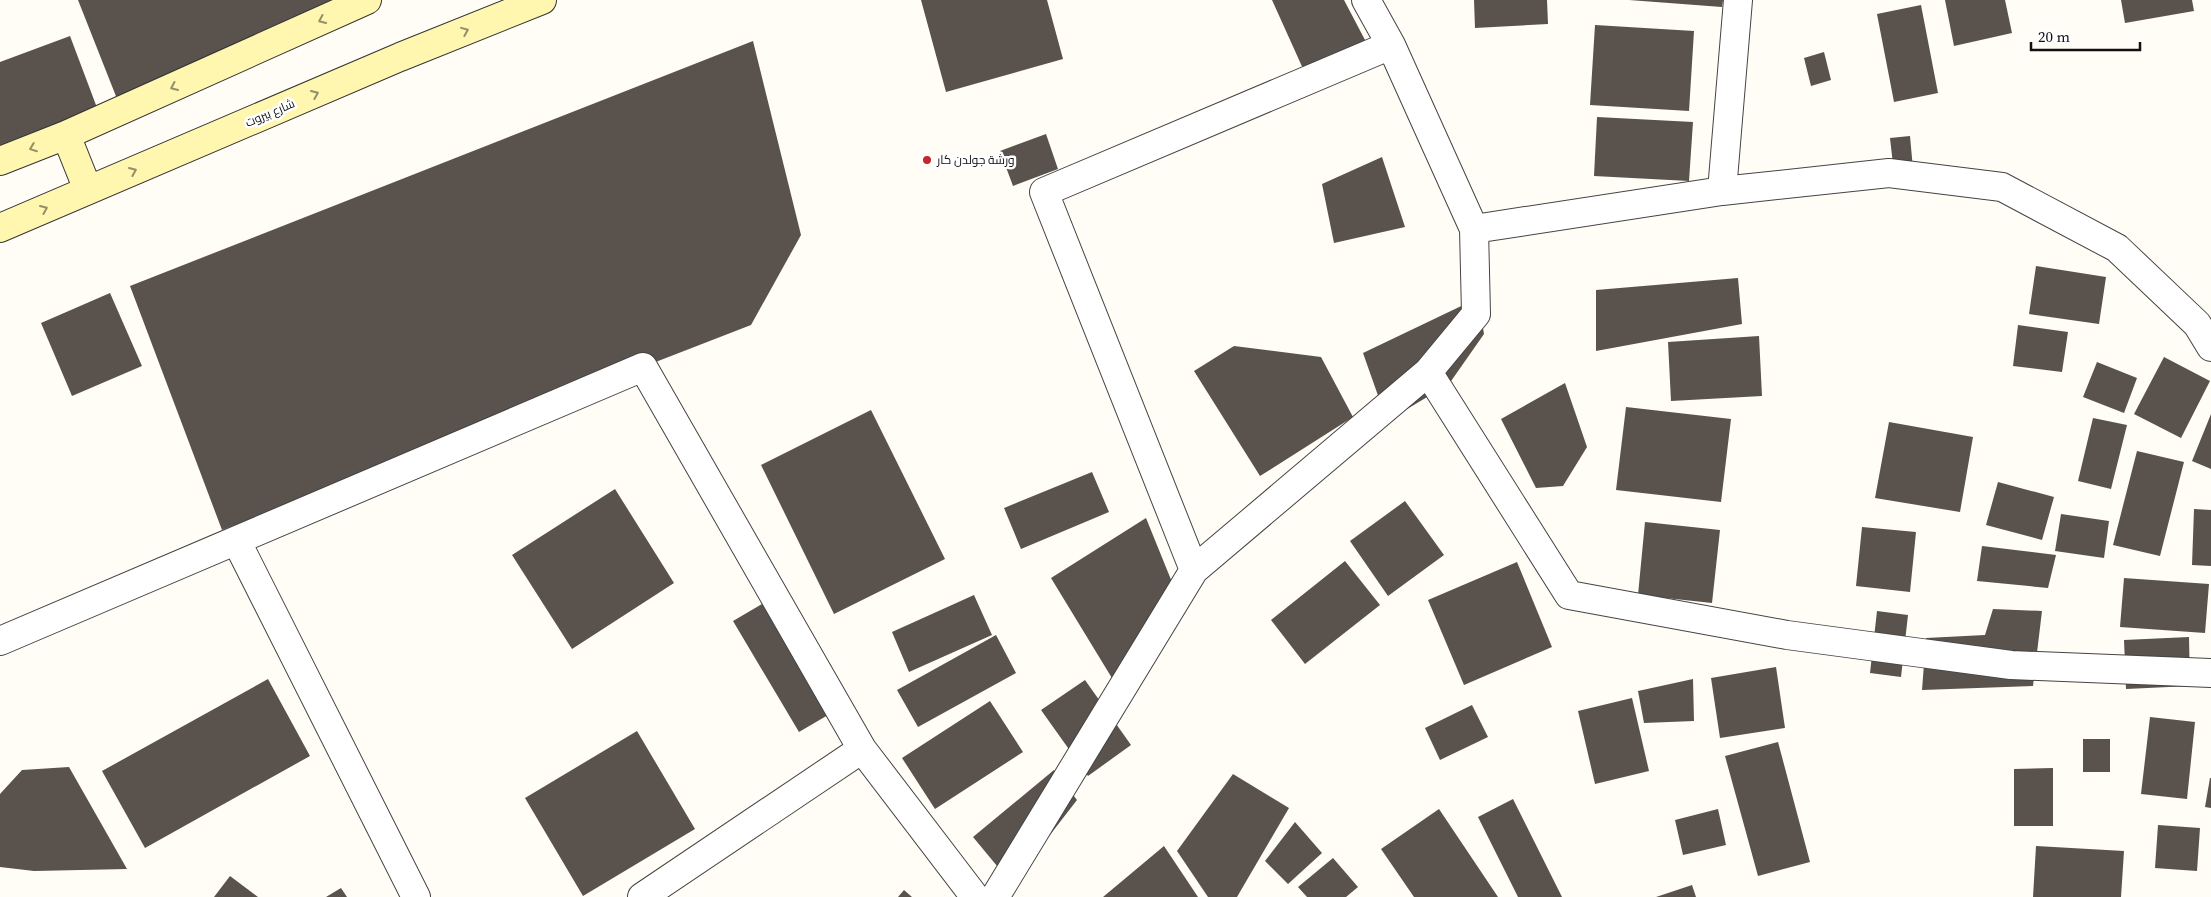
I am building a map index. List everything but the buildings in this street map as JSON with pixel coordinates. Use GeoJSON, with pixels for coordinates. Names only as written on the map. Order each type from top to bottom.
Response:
{"type":"FeatureCollection","features":[{"type":"Feature","properties":{"kind":"main road"},"geometry":{"type":"LineString","coordinates":[[0,161],[66,135],[367,0]]}},
{"type":"Feature","properties":{"kind":"main road","name":"شارع بيروت"},"geometry":{"type":"LineString","coordinates":[[0,228],[391,61],[542,0]]}},
{"type":"Feature","properties":{"kind":"main road"},"geometry":{"type":"LineString","coordinates":[[66,135],[88,190]]}},
{"type":"Feature","properties":{"kind":"street"},"geometry":{"type":"LineString","coordinates":[[995,897],[1194,570],[1428,372],[1476,314],[1474,228],[1391,45],[1366,0]]}},
{"type":"Feature","properties":{"kind":"street"},"geometry":{"type":"LineString","coordinates":[[1722,191],[1738,0]]}},
{"type":"Feature","properties":{"kind":"street"},"geometry":{"type":"LineString","coordinates":[[1194,570],[1044,192],[1391,45]]}},
{"type":"Feature","properties":{"kind":"street"},"geometry":{"type":"LineString","coordinates":[[1474,228],[1722,191],[1889,173],[2002,187],[2117,248],[2197,324],[2211,347]]}},
{"type":"Feature","properties":{"kind":"street"},"geometry":{"type":"LineString","coordinates":[[0,641],[237,542],[642,367],[862,749],[975,897]]}},
{"type":"Feature","properties":{"kind":"street"},"geometry":{"type":"LineString","coordinates":[[1428,372],[1569,595],[1786,636],[2011,665],[2211,673]]}},
{"type":"Feature","properties":{"kind":"street"},"geometry":{"type":"LineString","coordinates":[[237,542],[416,897]]}},
{"type":"Feature","properties":{"kind":"street"},"geometry":{"type":"LineString","coordinates":[[642,897],[862,749]]}},
{"type":"Feature","properties":{"kind":"place","name":"ورشة جولدن كار"},"geometry":{"type":"Point","coordinates":[927,160]}}]}
